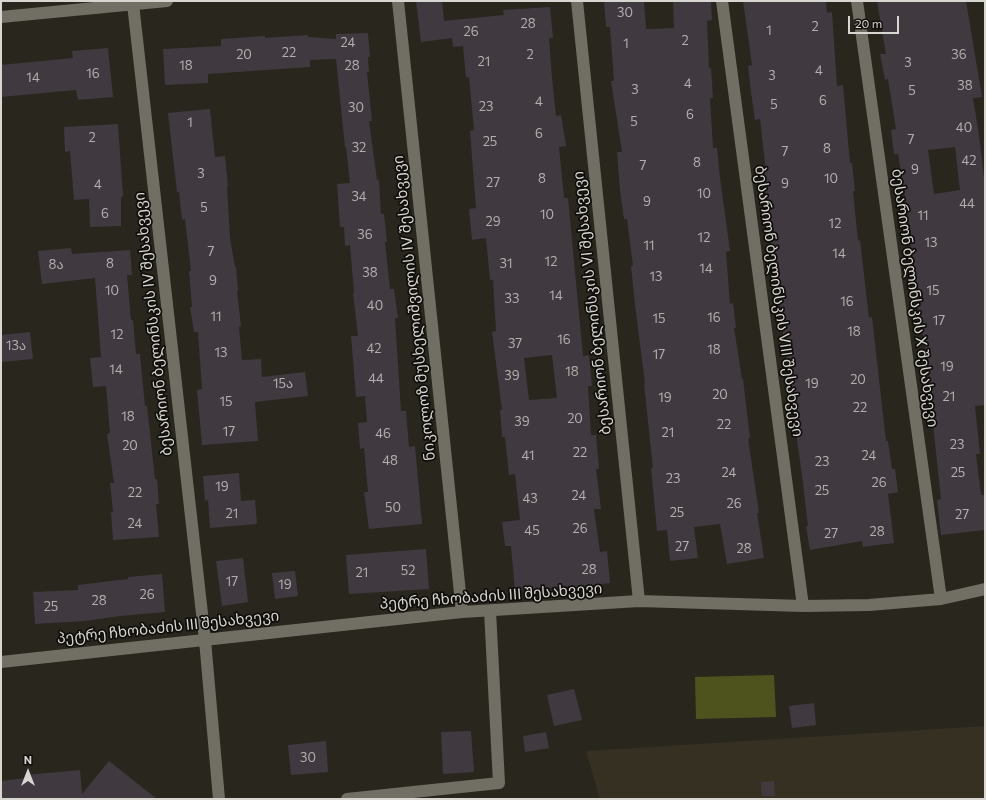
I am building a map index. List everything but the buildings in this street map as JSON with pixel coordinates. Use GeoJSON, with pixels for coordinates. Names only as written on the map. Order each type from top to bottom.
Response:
{"type":"FeatureCollection","features":[{"type":"Feature","properties":{"kind":"street"},"geometry":{"type":"LineString","coordinates":[[1,18],[167,1]]}},
{"type":"Feature","properties":{"kind":"street","name":"ნიკოლოზ მუსხელიშვილის IV შესახვევი"},"geometry":{"type":"LineString","coordinates":[[398,1],[462,612]]}},
{"type":"Feature","properties":{"kind":"street","name":"ბესარიონ ბელინსკის VI შესახვევი"},"geometry":{"type":"LineString","coordinates":[[577,1],[639,601]]}},
{"type":"Feature","properties":{"kind":"street","name":"ბესარიონ ბელინსკის VIII შესახვევი"},"geometry":{"type":"LineString","coordinates":[[722,1],[803,606]]}},
{"type":"Feature","properties":{"kind":"street","name":"ბესარიონ ბელინსკის X შესახვევი"},"geometry":{"type":"LineString","coordinates":[[857,1],[941,599]]}},
{"type":"Feature","properties":{"kind":"street","name":"ბესარიონ ბელინსკის IV შესახვევი"},"geometry":{"type":"LineString","coordinates":[[133,4],[205,640],[219,799]]}},
{"type":"Feature","properties":{"kind":"street","name":"პეტრე ჩხობაძის III შესახვევი"},"geometry":{"type":"LineString","coordinates":[[1,662],[462,612],[639,601],[803,606],[869,605],[941,599],[985,589]]}},
{"type":"Feature","properties":{"kind":"street"},"geometry":{"type":"LineString","coordinates":[[347,799],[499,784],[490,611]]}},
{"type":"Feature","properties":{"kind":"shaded area"},"geometry":{"type":"Polygon","coordinates":[[[985,726],[985,799],[600,799],[586,751],[985,726]]]}},
{"type":"Feature","properties":{"kind":"green space"},"geometry":{"type":"Polygon","coordinates":[[[774,675],[776,717],[696,719],[695,677],[774,675]]]}}]}
